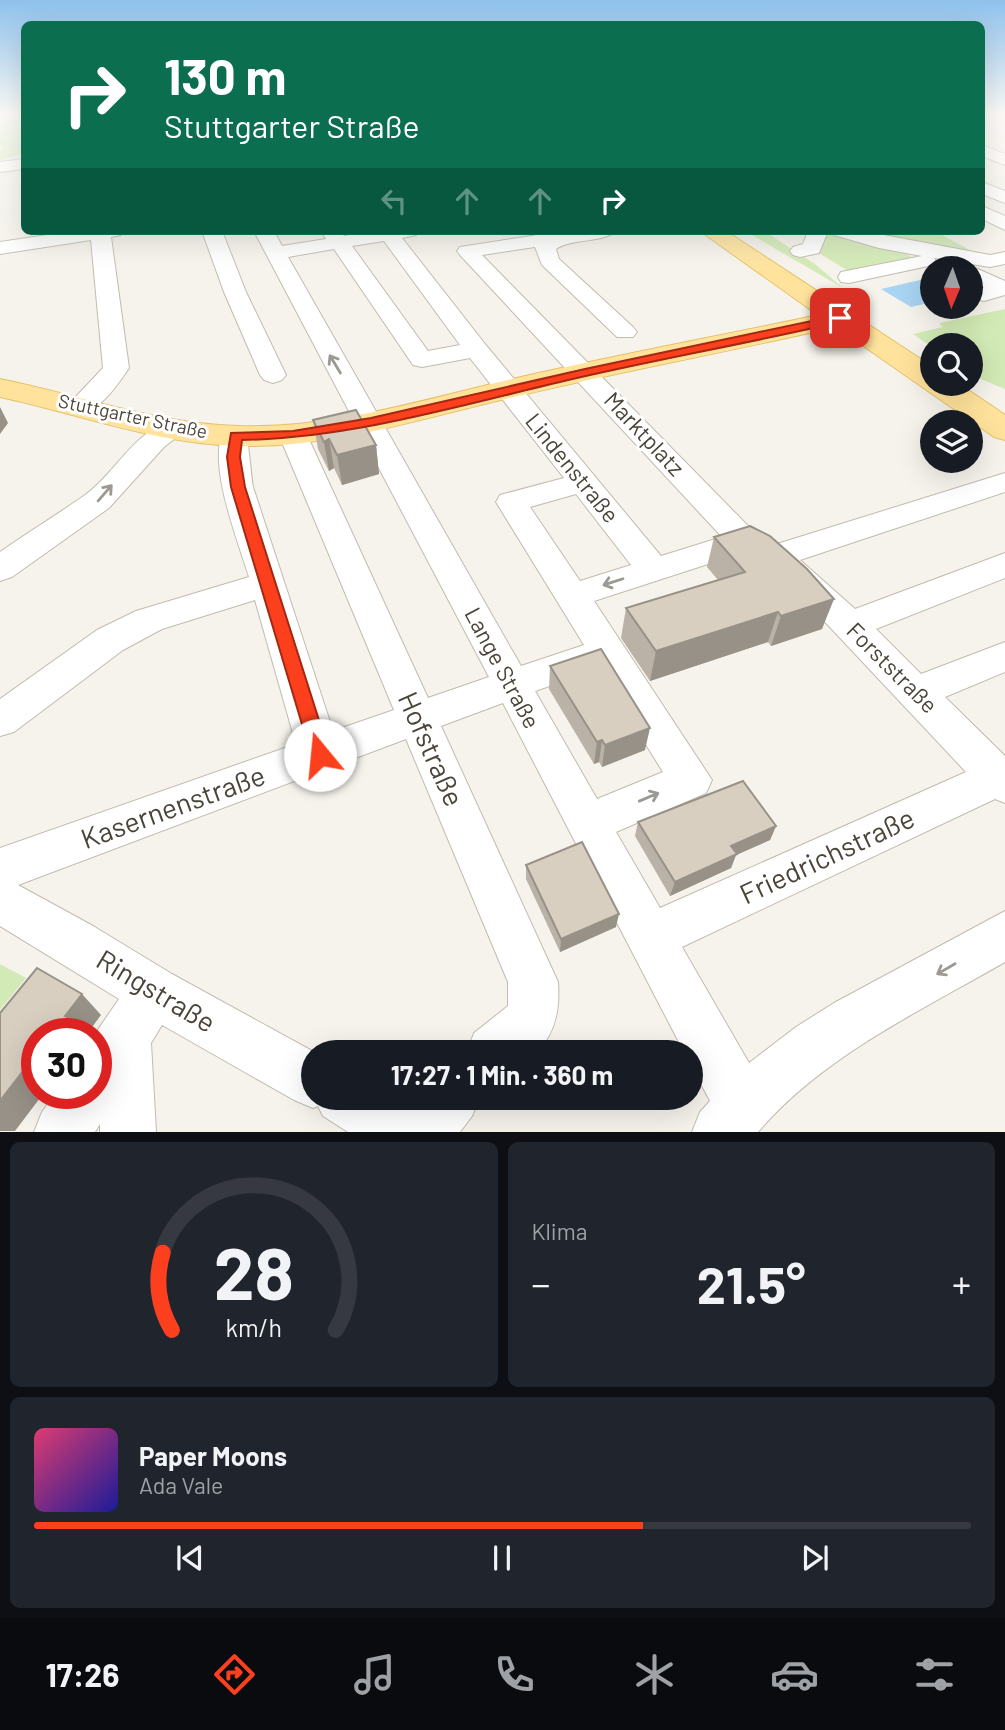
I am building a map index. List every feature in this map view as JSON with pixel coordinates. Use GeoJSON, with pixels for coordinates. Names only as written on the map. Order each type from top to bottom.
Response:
{"type":"FeatureCollection","features":[{"type":"Feature","properties":{"kind":"main road"},"geometry":{"type":"LineString","coordinates":[[716,235],[920,371]]}},
{"type":"Feature","properties":{"kind":"main road","name":"Stuttgarter Straße"},"geometry":{"type":"LineString","coordinates":[[760,337],[787,318],[792,305],[783,280]]}},
{"type":"Feature","properties":{"kind":"main road","name":"Stuttgarter Straße"},"geometry":{"type":"LineString","coordinates":[[0,388],[174,428],[236,436],[293,435],[371,422],[585,372],[840,318]]}},
{"type":"Feature","properties":{"kind":"main road","name":"Stuttgarter Straße"},"geometry":{"type":"LineString","coordinates":[[760,337],[821,339],[889,351]]}},
{"type":"Feature","properties":{"kind":"main road"},"geometry":{"type":"LineString","coordinates":[[959,396],[999,421]]}},
{"type":"Feature","properties":{"kind":"street"},"geometry":{"type":"LineString","coordinates":[[985,188],[1005,198]]}},
{"type":"Feature","properties":{"kind":"street"},"geometry":{"type":"LineString","coordinates":[[985,214],[1005,224]]}},
{"type":"Feature","properties":{"kind":"street"},"geometry":{"type":"LineString","coordinates":[[0,248],[84,235]]}},
{"type":"Feature","properties":{"kind":"street"},"geometry":{"type":"LineString","coordinates":[[80,405],[106,382],[116,368],[104,235]]}},
{"type":"Feature","properties":{"kind":"street"},"geometry":{"type":"LineString","coordinates":[[214,235],[235,292],[273,375]]}},
{"type":"Feature","properties":{"kind":"street","name":"Lange Straße"},"geometry":{"type":"LineString","coordinates":[[266,235],[330,355],[371,422],[649,938],[731,1118]]}},
{"type":"Feature","properties":{"kind":"street"},"geometry":{"type":"LineString","coordinates":[[275,253],[334,237],[366,235]]}},
{"type":"Feature","properties":{"kind":"street","name":"Lindenstraße"},"geometry":{"type":"LineString","coordinates":[[400,235],[476,349],[653,569]]}},
{"type":"Feature","properties":{"kind":"street","name":"Marktplatz"},"geometry":{"type":"LineString","coordinates":[[581,235],[536,239],[467,251],[744,541],[775,556]]}},
{"type":"Feature","properties":{"kind":"street"},"geometry":{"type":"LineString","coordinates":[[800,251],[812,249],[817,235]]}},
{"type":"Feature","properties":{"kind":"street"},"geometry":{"type":"LineString","coordinates":[[854,235],[879,243],[896,244],[988,272]]}},
{"type":"Feature","properties":{"kind":"street"},"geometry":{"type":"LineString","coordinates":[[880,235],[920,260]]}},
{"type":"Feature","properties":{"kind":"street"},"geometry":{"type":"LineString","coordinates":[[942,235],[988,272]]}},
{"type":"Feature","properties":{"kind":"street"},"geometry":{"type":"LineString","coordinates":[[334,237],[422,360],[476,349]]}},
{"type":"Feature","properties":{"kind":"street"},"geometry":{"type":"LineString","coordinates":[[969,237],[988,272]]}},
{"type":"Feature","properties":{"kind":"street"},"geometry":{"type":"LineString","coordinates":[[557,239],[545,247],[546,255],[625,332]]}},
{"type":"Feature","properties":{"kind":"street"},"geometry":{"type":"LineString","coordinates":[[849,277],[882,281],[920,271]]}},
{"type":"Feature","properties":{"kind":"street"},"geometry":{"type":"LineString","coordinates":[[513,299],[576,286]]}},
{"type":"Feature","properties":{"kind":"street"},"geometry":{"type":"LineString","coordinates":[[0,569],[50,532],[99,501],[154,441],[174,428]]}},
{"type":"Feature","properties":{"kind":"street","name":"Hofstraße"},"geometry":{"type":"LineString","coordinates":[[293,435],[533,982],[536,1007],[529,1023],[508,1040]]}},
{"type":"Feature","properties":{"kind":"street"},"geometry":{"type":"LineString","coordinates":[[236,436],[233,457],[238,487],[320,755]]}},
{"type":"Feature","properties":{"kind":"street"},"geometry":{"type":"LineString","coordinates":[[584,482],[512,502],[691,779],[586,824]]}},
{"type":"Feature","properties":{"kind":"street"},"geometry":{"type":"LineString","coordinates":[[775,556],[1005,482]]}},
{"type":"Feature","properties":{"kind":"street"},"geometry":{"type":"LineString","coordinates":[[573,595],[744,541]]}},
{"type":"Feature","properties":{"kind":"street","name":"Forststraße"},"geometry":{"type":"LineString","coordinates":[[775,556],[918,692],[1003,778]]}},
{"type":"Feature","properties":{"kind":"street"},"geometry":{"type":"LineString","coordinates":[[848,626],[1005,565]]}},
{"type":"Feature","properties":{"kind":"street"},"geometry":{"type":"LineString","coordinates":[[0,720],[110,640],[149,620],[269,583]]}},
{"type":"Feature","properties":{"kind":"street","name":"Kasernenstraße"},"geometry":{"type":"LineString","coordinates":[[0,870],[320,755],[417,717],[609,651]]}},
{"type":"Feature","properties":{"kind":"street"},"geometry":{"type":"LineString","coordinates":[[918,692],[1005,656]]}},
{"type":"Feature","properties":{"kind":"street","name":"Friedrichstraße"},"geometry":{"type":"LineString","coordinates":[[649,938],[1003,778]]}},
{"type":"Feature","properties":{"kind":"street","name":"Ringstraße"},"geometry":{"type":"LineString","coordinates":[[0,900],[154,992],[301,1074]]}},
{"type":"Feature","properties":{"kind":"street"},"geometry":{"type":"LineString","coordinates":[[731,1118],[811,1047],[1005,935]]}},
{"type":"Feature","properties":{"kind":"street"},"geometry":{"type":"LineString","coordinates":[[112,1056],[154,992]]}},
{"type":"Feature","properties":{"kind":"street"},"geometry":{"type":"LineString","coordinates":[[112,1067],[128,1132]]}},
{"type":"Feature","properties":{"kind":"street"},"geometry":{"type":"LineString","coordinates":[[62,1132],[77,1109]]}},
{"type":"Feature","properties":{"kind":"street"},"geometry":{"type":"LineString","coordinates":[[365,1110],[403,1132]]}},
{"type":"Feature","properties":{"kind":"street"},"geometry":{"type":"LineString","coordinates":[[423,1132],[442,1110]]}},
{"type":"Feature","properties":{"kind":"green space"},"geometry":{"type":"Polygon","coordinates":[[[752,235],[770,235],[815,264],[843,288],[752,235]]]}},
{"type":"Feature","properties":{"kind":"green space"},"geometry":{"type":"Polygon","coordinates":[[[820,235],[854,235],[896,249],[919,261],[855,275],[814,250],[820,235]]]}},
{"type":"Feature","properties":{"kind":"green space"},"geometry":{"type":"Polygon","coordinates":[[[883,235],[942,235],[980,256],[896,242],[883,235]]]}},
{"type":"Feature","properties":{"kind":"green space"},"geometry":{"type":"Polygon","coordinates":[[[1005,309],[1005,389],[983,380],[983,333],[920,333],[920,339],[913,334],[943,327],[939,323],[958,319],[983,319],[984,313],[1005,309]]]}},
{"type":"Feature","properties":{"kind":"green space"},"geometry":{"type":"Polygon","coordinates":[[[0,964],[26,978],[0,1010],[0,964]]]}},
{"type":"Feature","properties":{"kind":"water"},"geometry":{"type":"Polygon","coordinates":[[[920,280],[920,305],[911,307],[881,289],[920,280]]]}},
{"type":"Feature","properties":{"kind":"building"},"geometry":{"type":"Polygon","coordinates":[[[356,410],[376,445],[337,455],[329,439],[324,442],[313,420],[356,410]]]}},
{"type":"Feature","properties":{"kind":"building"},"geometry":{"type":"Polygon","coordinates":[[[750,526],[770,536],[807,569],[834,599],[781,616],[778,612],[656,651],[626,608],[745,572],[714,537],[750,526]]]}},
{"type":"Feature","properties":{"kind":"building"},"geometry":{"type":"Polygon","coordinates":[[[601,649],[650,728],[605,745],[602,740],[597,742],[550,666],[601,649]]]}},
{"type":"Feature","properties":{"kind":"building"},"geometry":{"type":"Polygon","coordinates":[[[743,781],[776,826],[731,846],[737,854],[675,882],[638,822],[743,781]]]}},
{"type":"Feature","properties":{"kind":"building"},"geometry":{"type":"Polygon","coordinates":[[[582,842],[619,914],[561,939],[526,865],[582,842]]]}},
{"type":"Feature","properties":{"kind":"building"},"geometry":{"type":"Polygon","coordinates":[[[37,968],[82,994],[65,1016],[70,1018],[21,1018],[21,1074],[0,1101],[0,1013],[37,968]]]}},
{"type":"Feature","properties":{"kind":"route"},"geometry":{"type":"LineString","coordinates":[[320,755],[238,487],[233,457],[236,436],[293,435],[371,422],[585,372],[840,318]]}}]}
